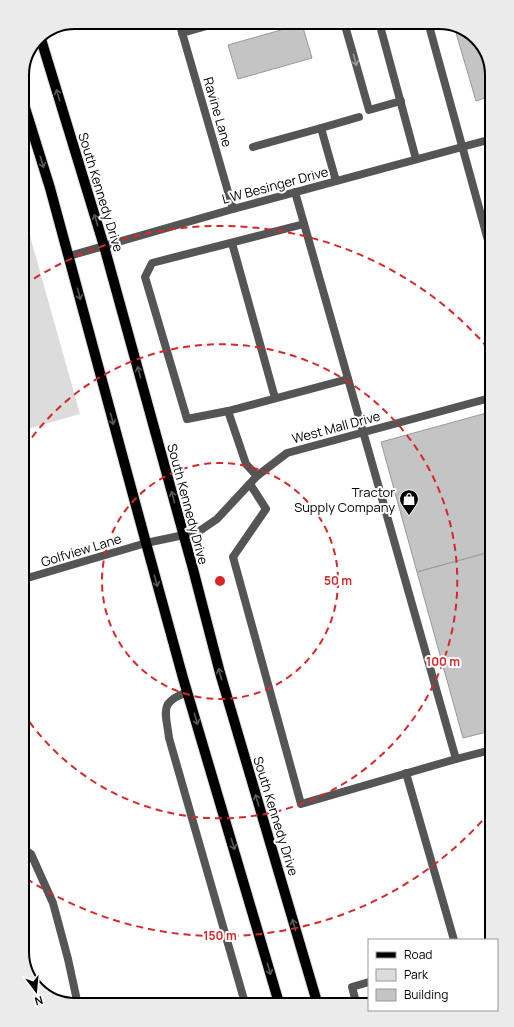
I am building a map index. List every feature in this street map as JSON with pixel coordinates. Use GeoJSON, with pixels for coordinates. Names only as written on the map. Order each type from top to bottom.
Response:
{"type":"FeatureCollection","features":[{"type":"Feature","properties":{"kind":"main road","name":"South Kennedy Drive"},"geometry":{"type":"LineString","coordinates":[[42,42],[104,246],[220,673],[316,998]]}},
{"type":"Feature","properties":{"kind":"main road"},"geometry":{"type":"LineString","coordinates":[[29,120],[69,256],[146,543],[188,692],[279,998]]}},
{"type":"Feature","properties":{"kind":"street","name":"Ravine Lane"},"geometry":{"type":"LineString","coordinates":[[181,29],[233,209]]}},
{"type":"Feature","properties":{"kind":"street"},"geometry":{"type":"LineString","coordinates":[[182,33],[196,29]]}},
{"type":"Feature","properties":{"kind":"street"},"geometry":{"type":"LineString","coordinates":[[346,29],[369,110],[401,100]]}},
{"type":"Feature","properties":{"kind":"street"},"geometry":{"type":"LineString","coordinates":[[381,29],[416,160]]}},
{"type":"Feature","properties":{"kind":"street"},"geometry":{"type":"LineString","coordinates":[[430,29],[485,229]]}},
{"type":"Feature","properties":{"kind":"street"},"geometry":{"type":"LineString","coordinates":[[253,147],[359,117]]}},
{"type":"Feature","properties":{"kind":"street"},"geometry":{"type":"LineString","coordinates":[[321,128],[336,181]]}},
{"type":"Feature","properties":{"kind":"street","name":"L W Besinger Drive"},"geometry":{"type":"LineString","coordinates":[[69,256],[233,209],[485,141]]}},
{"type":"Feature","properties":{"kind":"street"},"geometry":{"type":"LineString","coordinates":[[295,192],[456,758]]}},
{"type":"Feature","properties":{"kind":"street"},"geometry":{"type":"LineString","coordinates":[[304,224],[152,263],[146,277],[187,419],[228,411],[348,379]]}},
{"type":"Feature","properties":{"kind":"street"},"geometry":{"type":"LineString","coordinates":[[232,243],[275,398]]}},
{"type":"Feature","properties":{"kind":"street","name":"West Mall Drive"},"geometry":{"type":"LineString","coordinates":[[146,543],[198,532],[217,519],[257,476],[287,453],[485,399]]}},
{"type":"Feature","properties":{"kind":"street"},"geometry":{"type":"LineString","coordinates":[[228,411],[246,464],[257,476]]}},
{"type":"Feature","properties":{"kind":"street"},"geometry":{"type":"LineString","coordinates":[[250,484],[266,509],[233,557],[301,804],[456,758],[485,751]]}},
{"type":"Feature","properties":{"kind":"street","name":"Golfview Lane"},"geometry":{"type":"LineString","coordinates":[[29,578],[146,543]]}},
{"type":"Feature","properties":{"kind":"street"},"geometry":{"type":"LineString","coordinates":[[188,692],[176,696],[170,700],[166,706],[169,738],[245,998]]}},
{"type":"Feature","properties":{"kind":"street"},"geometry":{"type":"LineString","coordinates":[[406,773],[454,939]]}},
{"type":"Feature","properties":{"kind":"street"},"geometry":{"type":"LineString","coordinates":[[29,853],[31,854],[53,903],[76,998]]}},
{"type":"Feature","properties":{"kind":"street"},"geometry":{"type":"LineString","coordinates":[[355,998],[352,987],[368,982]]}},
{"type":"Feature","properties":{"kind":"green space"},"geometry":{"type":"Polygon","coordinates":[[[29,232],[80,414],[29,429],[29,232]]]}},
{"type":"Feature","properties":{"kind":"building"},"geometry":{"type":"Polygon","coordinates":[[[284,29],[303,29],[312,58],[238,79],[228,45],[284,29]]]}},
{"type":"Feature","properties":{"kind":"building"},"geometry":{"type":"Polygon","coordinates":[[[456,32],[472,42],[482,57],[485,75],[485,98],[476,101],[456,32]]]}},
{"type":"Feature","properties":{"kind":"building"},"geometry":{"type":"Polygon","coordinates":[[[485,413],[485,553],[417,572],[381,442],[485,413]]]}},
{"type":"Feature","properties":{"kind":"building"},"geometry":{"type":"Polygon","coordinates":[[[485,553],[485,732],[463,738],[417,572],[485,553]]]}},
{"type":"Feature","properties":{"kind":"place","name":"Tractor Supply Company"},"geometry":{"type":"Point","coordinates":[409,516]}}]}
